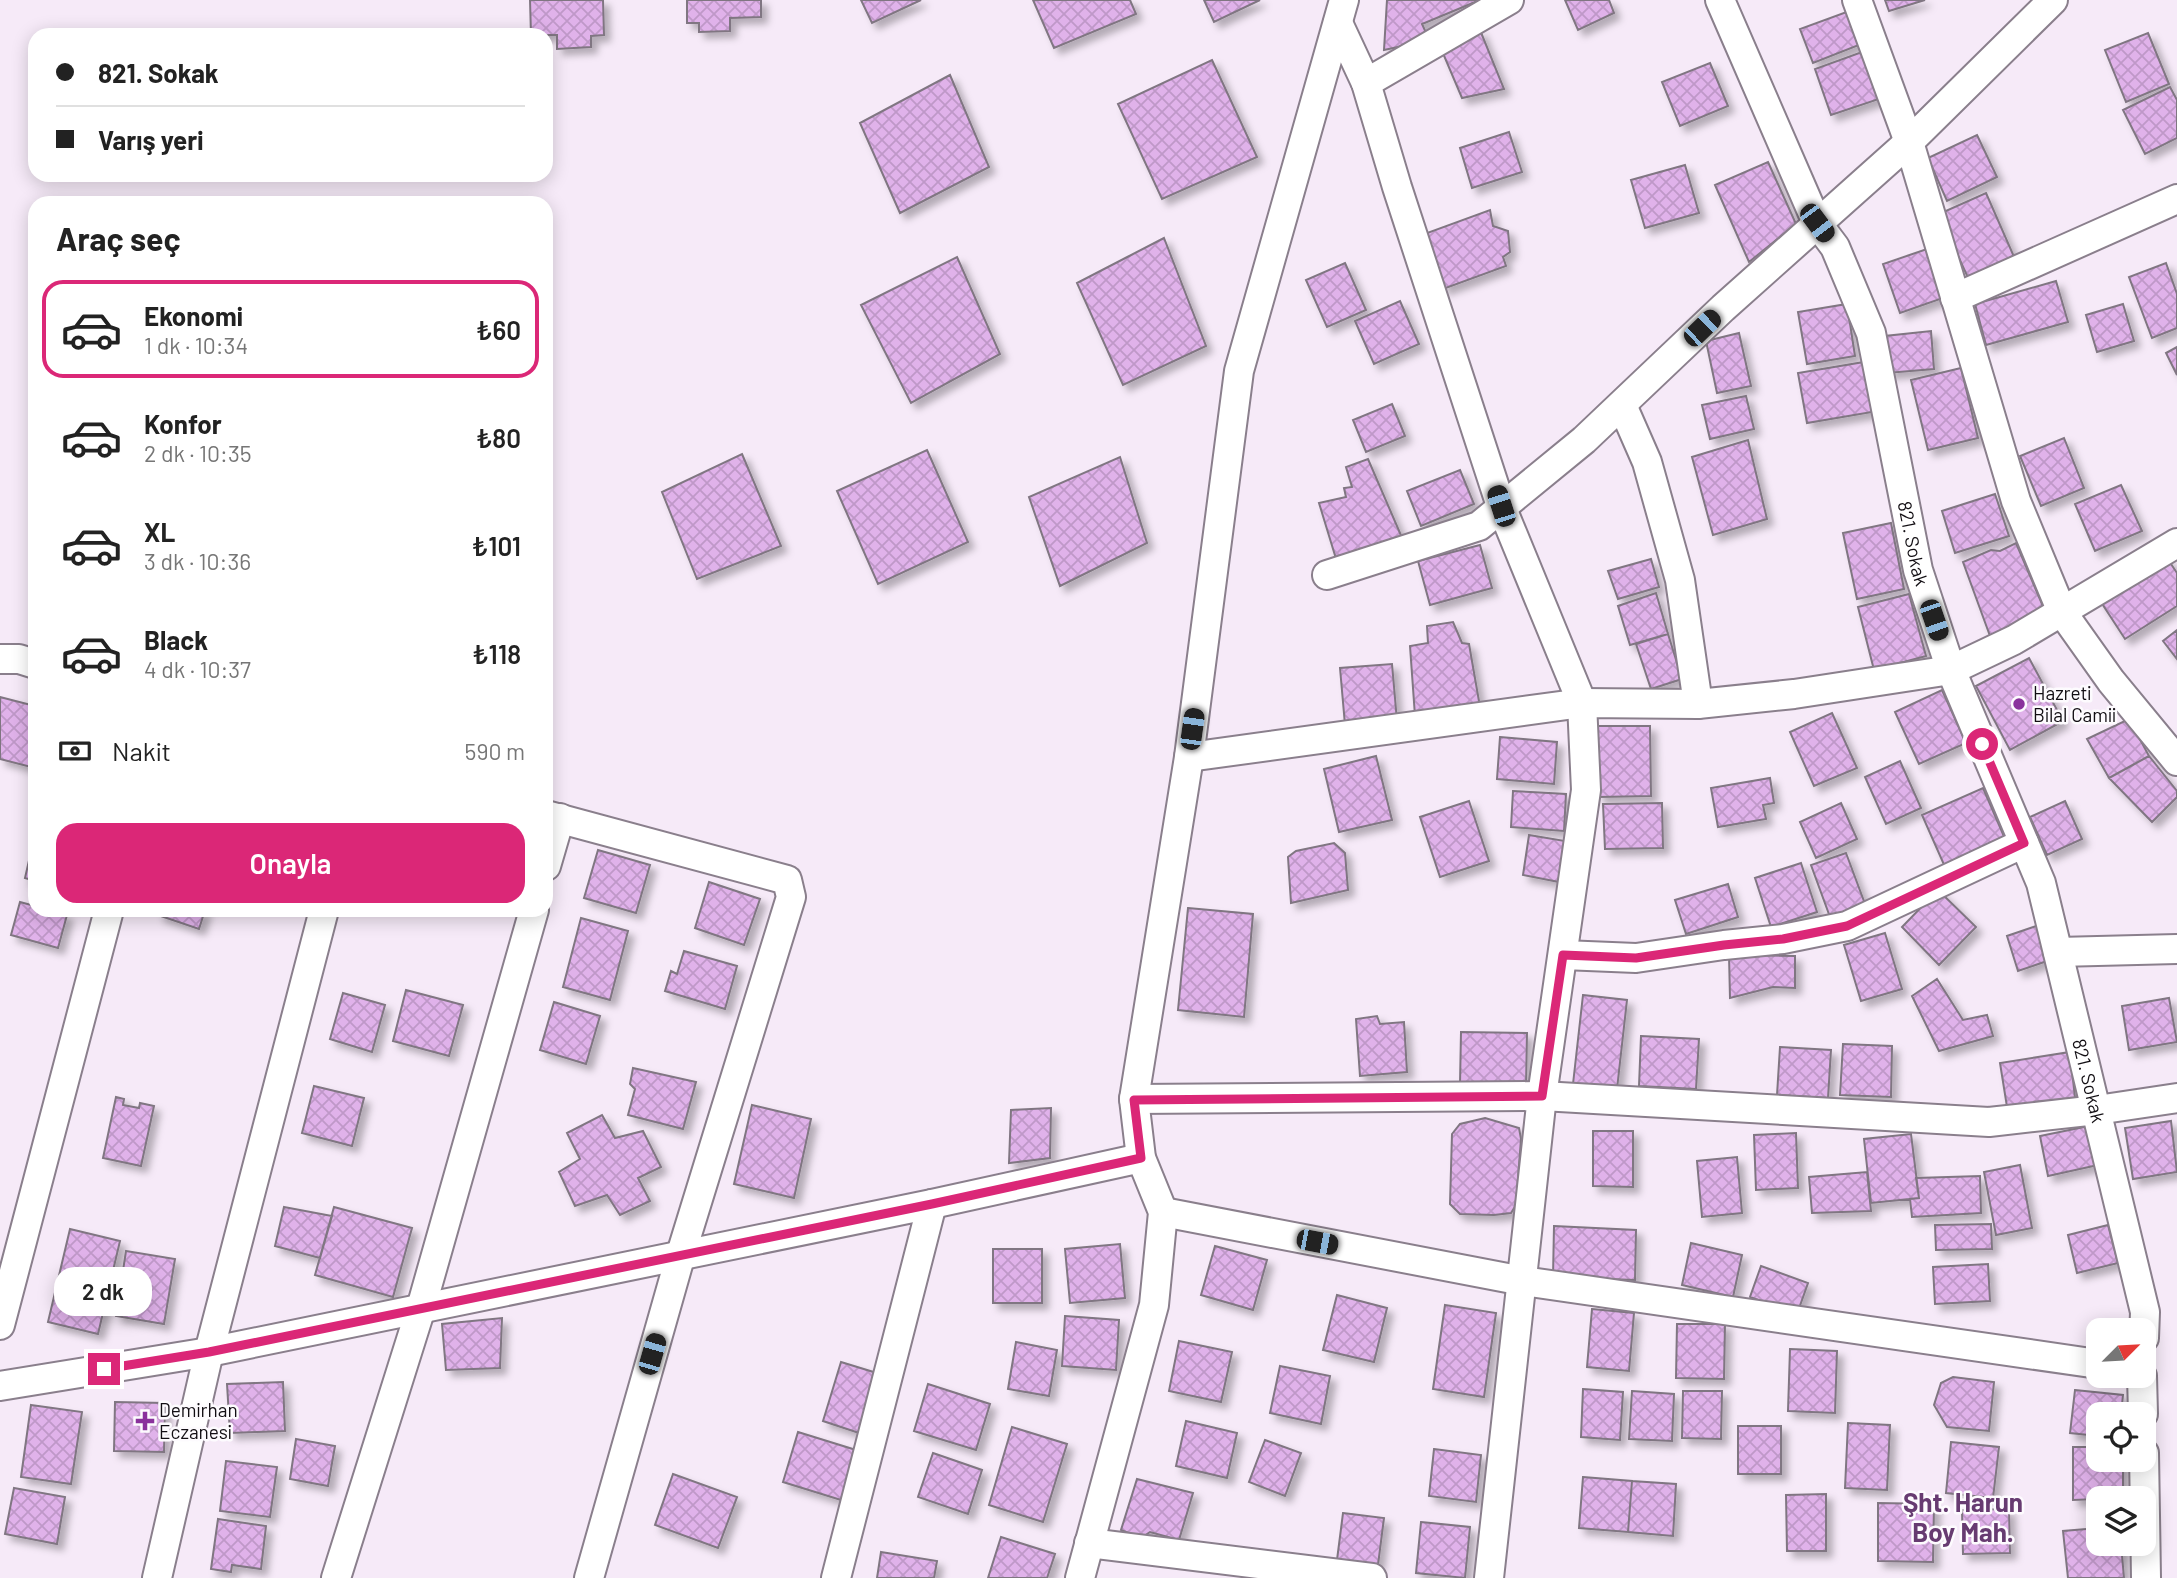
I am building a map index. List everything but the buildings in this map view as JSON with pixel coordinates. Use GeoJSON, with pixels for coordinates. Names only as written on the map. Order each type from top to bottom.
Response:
{"type":"FeatureCollection","features":[{"type":"Feature","properties":{"kind":"street"},"geometry":{"type":"LineString","coordinates":[[1366,83],[1509,0]]}},
{"type":"Feature","properties":{"kind":"street","name":"821. Sokak"},"geometry":{"type":"LineString","coordinates":[[1720,0],[1817,223],[1835,247],[1871,333],[1918,570],[1951,670],[2041,883],[2145,1318]]}},
{"type":"Feature","properties":{"kind":"street"},"geometry":{"type":"LineString","coordinates":[[1857,0],[1909,142],[2016,501],[2062,612],[2111,681],[2177,761]]}},
{"type":"Feature","properties":{"kind":"street"},"geometry":{"type":"LineString","coordinates":[[1327,575],[1479,526],[1584,440],[1723,308],[1909,142],[2053,0]]}},
{"type":"Feature","properties":{"kind":"street"},"geometry":{"type":"LineString","coordinates":[[1341,12],[1501,506],[1582,703],[1586,790],[1542,1096],[1524,1282],[1489,1578]]}},
{"type":"Feature","properties":{"kind":"street"},"geometry":{"type":"LineString","coordinates":[[1080,1578],[1154,1305],[1163,1212],[1141,1158],[1134,1100],[1189,757],[1239,371],[1341,12]]}},
{"type":"Feature","properties":{"kind":"street"},"geometry":{"type":"LineString","coordinates":[[1955,298],[2177,199]]}},
{"type":"Feature","properties":{"kind":"street"},"geometry":{"type":"LineString","coordinates":[[1622,405],[1647,462],[1680,580],[1699,704]]}},
{"type":"Feature","properties":{"kind":"street"},"geometry":{"type":"LineString","coordinates":[[1189,757],[1582,703],[1699,704],[1794,694],[1951,670],[2014,640],[2177,543]]}},
{"type":"Feature","properties":{"kind":"street"},"geometry":{"type":"LineString","coordinates":[[0,659],[28,662]]}},
{"type":"Feature","properties":{"kind":"street"},"geometry":{"type":"LineString","coordinates":[[553,817],[787,880],[791,897],[681,1254],[589,1578]]}},
{"type":"Feature","properties":{"kind":"street"},"geometry":{"type":"LineString","coordinates":[[1563,955],[1636,958],[1783,939],[1847,926],[2024,843]]}},
{"type":"Feature","properties":{"kind":"street"},"geometry":{"type":"LineString","coordinates":[[0,1325],[107,917]]}},
{"type":"Feature","properties":{"kind":"street"},"geometry":{"type":"LineString","coordinates":[[157,1578],[209,1352],[322,917]]}},
{"type":"Feature","properties":{"kind":"street"},"geometry":{"type":"LineString","coordinates":[[336,1578],[421,1308],[532,917]]}},
{"type":"Feature","properties":{"kind":"street"},"geometry":{"type":"LineString","coordinates":[[2058,952],[2177,949]]}},
{"type":"Feature","properties":{"kind":"street"},"geometry":{"type":"LineString","coordinates":[[1134,1100],[1542,1096],[1989,1122],[2177,1098]]}},
{"type":"Feature","properties":{"kind":"street"},"geometry":{"type":"LineString","coordinates":[[0,1387],[209,1352],[932,1204],[1141,1158]]}},
{"type":"Feature","properties":{"kind":"street"},"geometry":{"type":"LineString","coordinates":[[836,1578],[932,1204]]}},
{"type":"Feature","properties":{"kind":"street"},"geometry":{"type":"LineString","coordinates":[[1163,1212],[1524,1282],[2086,1362]]}},
{"type":"Feature","properties":{"kind":"street"},"geometry":{"type":"LineString","coordinates":[[2144,1472],[2146,1578]]}},
{"type":"Feature","properties":{"kind":"street"},"geometry":{"type":"LineString","coordinates":[[1089,1543],[1372,1578]]}},
{"type":"Feature","properties":{"kind":"place","name":"Hazreti Bilal Camii"},"geometry":{"type":"Point","coordinates":[2019,704]}},
{"type":"Feature","properties":{"kind":"place","name":"Demirhan Eczanesi"},"geometry":{"type":"Point","coordinates":[145,1421]}},
{"type":"Feature","properties":{"kind":"district","name":"Şht. Harun Boy Mah."},"geometry":{"type":"Point","coordinates":[1963,1518]}},
{"type":"Feature","properties":{"kind":"route"},"geometry":{"type":"LineString","coordinates":[[104,1369],[209,1352],[932,1204],[1141,1158],[1134,1100],[1542,1096],[1563,955],[1636,958],[1783,939],[1847,926],[2024,843],[1982,744]]}}]}
